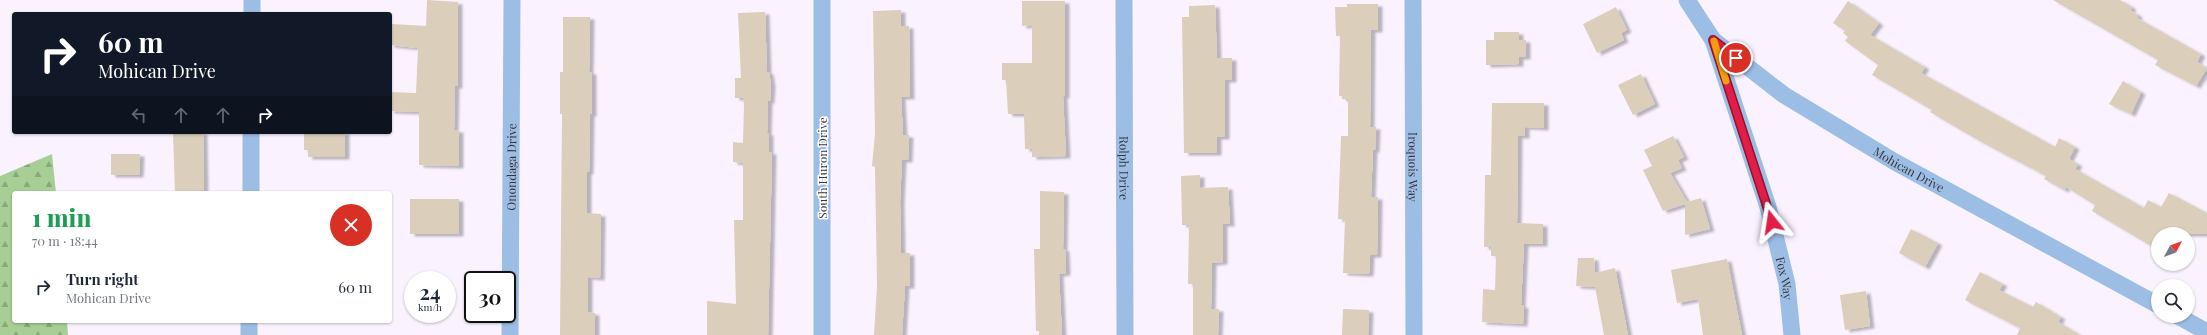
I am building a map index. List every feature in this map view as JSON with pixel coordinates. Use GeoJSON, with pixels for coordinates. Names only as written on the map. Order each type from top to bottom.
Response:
{"type":"FeatureCollection","features":[{"type":"Feature","properties":{"kind":"street"},"geometry":{"type":"LineString","coordinates":[[252,0],[252,12]]}},
{"type":"Feature","properties":{"kind":"street","name":"Onondaga Drive"},"geometry":{"type":"LineString","coordinates":[[510,335],[512,0]]}},
{"type":"Feature","properties":{"kind":"street","name":"South Huron Drive"},"geometry":{"type":"LineString","coordinates":[[822,0],[822,335]]}},
{"type":"Feature","properties":{"kind":"street","name":"Rolph Drive"},"geometry":{"type":"LineString","coordinates":[[1124,0],[1125,335]]}},
{"type":"Feature","properties":{"kind":"street","name":"Iroquois Way"},"geometry":{"type":"LineString","coordinates":[[1413,0],[1414,335]]}},
{"type":"Feature","properties":{"kind":"street","name":"Mohican Drive"},"geometry":{"type":"LineString","coordinates":[[1687,0],[1713,40],[1784,95],[1895,162],[2151,301]]}},
{"type":"Feature","properties":{"kind":"street","name":"Fox Way"},"geometry":{"type":"LineString","coordinates":[[1713,40],[1768,207],[1787,284],[1792,335]]}},
{"type":"Feature","properties":{"kind":"street"},"geometry":{"type":"LineString","coordinates":[[251,134],[251,191]]}},
{"type":"Feature","properties":{"kind":"street"},"geometry":{"type":"LineString","coordinates":[[249,335],[250,323]]}},
{"type":"Feature","properties":{"kind":"street"},"geometry":{"type":"LineString","coordinates":[[2191,323],[2207,332]]}},
{"type":"Feature","properties":{"kind":"green space"},"geometry":{"type":"Polygon","coordinates":[[[52,154],[56,191],[12,191],[12,323],[67,323],[68,335],[0,335],[0,176],[52,154]]]}},
{"type":"Feature","properties":{"kind":"building"},"geometry":{"type":"Polygon","coordinates":[[[427,0],[458,2],[458,86],[455,86],[454,130],[459,130],[459,166],[419,165],[419,112],[392,111],[392,92],[416,93],[418,48],[392,45],[392,24],[426,26],[427,0]]]}},
{"type":"Feature","properties":{"kind":"building"},"geometry":{"type":"Polygon","coordinates":[[[2053,0],[2120,0],[2132,7],[2130,10],[2138,15],[2137,18],[2201,54],[2197,62],[2207,68],[2196,86],[2155,65],[2158,60],[2053,0]]]}},
{"type":"Feature","properties":{"kind":"building"},"geometry":{"type":"Polygon","coordinates":[[[1022,1],[1065,1],[1065,96],[1063,96],[1066,156],[1032,157],[1032,149],[1025,149],[1024,114],[1008,114],[1006,80],[1002,80],[1002,63],[1032,63],[1032,25],[1022,26],[1022,1]]]}},
{"type":"Feature","properties":{"kind":"building"},"geometry":{"type":"Polygon","coordinates":[[[1848,1],[1879,23],[1870,35],[1925,67],[1921,73],[2055,147],[2059,138],[2075,147],[2069,159],[2078,164],[2075,169],[2144,208],[2148,200],[2161,207],[2169,193],[2207,213],[2207,234],[2195,234],[2195,227],[2151,227],[2151,246],[2092,211],[2095,205],[2066,187],[2064,190],[2044,179],[2046,176],[1978,140],[1930,112],[1932,110],[1872,75],[1878,65],[1845,41],[1848,37],[1843,33],[1845,31],[1833,23],[1848,1]]]}},
{"type":"Feature","properties":{"kind":"building"},"geometry":{"type":"Polygon","coordinates":[[[1347,4],[1378,4],[1378,30],[1371,30],[1370,127],[1376,127],[1375,150],[1373,150],[1371,197],[1378,197],[1377,255],[1370,255],[1369,274],[1343,273],[1345,220],[1338,219],[1341,136],[1348,136],[1348,99],[1342,99],[1342,96],[1339,96],[1340,36],[1336,36],[1335,7],[1347,7],[1347,4]]]}},
{"type":"Feature","properties":{"kind":"building"},"geometry":{"type":"Polygon","coordinates":[[[1215,5],[1217,58],[1232,58],[1232,80],[1225,80],[1225,137],[1217,137],[1217,153],[1184,153],[1182,17],[1189,17],[1189,6],[1215,5]]]}},
{"type":"Feature","properties":{"kind":"building"},"geometry":{"type":"Polygon","coordinates":[[[1616,7],[1627,30],[1621,33],[1624,40],[1597,53],[1583,24],[1616,7]]]}},
{"type":"Feature","properties":{"kind":"building"},"geometry":{"type":"Polygon","coordinates":[[[901,10],[901,26],[909,26],[910,97],[901,97],[903,135],[909,135],[908,160],[902,160],[900,202],[901,253],[910,253],[910,286],[905,286],[902,335],[874,335],[877,286],[875,167],[872,166],[875,134],[873,11],[901,10]]]}},
{"type":"Feature","properties":{"kind":"building"},"geometry":{"type":"Polygon","coordinates":[[[765,12],[767,72],[769,72],[771,84],[770,101],[768,101],[767,133],[769,133],[769,152],[772,152],[768,335],[707,335],[707,301],[736,304],[734,220],[743,220],[743,163],[733,162],[733,142],[743,143],[744,105],[743,98],[735,98],[735,78],[741,78],[738,13],[765,12]]]}},
{"type":"Feature","properties":{"kind":"building"},"geometry":{"type":"Polygon","coordinates":[[[563,17],[590,17],[589,72],[592,72],[592,114],[590,114],[589,172],[587,172],[587,213],[601,214],[600,278],[588,277],[588,312],[595,313],[595,335],[560,335],[562,114],[560,114],[560,72],[563,72],[563,17]]]}},
{"type":"Feature","properties":{"kind":"building"},"geometry":{"type":"Polygon","coordinates":[[[1494,32],[1519,32],[1519,40],[1526,40],[1526,57],[1519,57],[1519,64],[1486,65],[1486,40],[1494,40],[1494,32]]]}},
{"type":"Feature","properties":{"kind":"building"},"geometry":{"type":"Polygon","coordinates":[[[1641,74],[1655,104],[1633,115],[1618,85],[1641,74]]]}},
{"type":"Feature","properties":{"kind":"building"},"geometry":{"type":"Polygon","coordinates":[[[2123,81],[2141,92],[2131,114],[2109,104],[2123,81]]]}},
{"type":"Feature","properties":{"kind":"building"},"geometry":{"type":"Polygon","coordinates":[[[1492,103],[1544,103],[1544,128],[1525,127],[1525,136],[1518,136],[1517,223],[1543,224],[1543,244],[1524,244],[1521,305],[1524,306],[1523,324],[1482,322],[1483,289],[1495,290],[1496,256],[1491,256],[1491,247],[1484,247],[1485,175],[1491,175],[1492,103]]]}},
{"type":"Feature","properties":{"kind":"building"},"geometry":{"type":"Polygon","coordinates":[[[173,134],[203,134],[204,191],[175,191],[173,134]]]}},
{"type":"Feature","properties":{"kind":"building"},"geometry":{"type":"Polygon","coordinates":[[[304,134],[345,134],[345,157],[308,157],[308,150],[304,150],[304,134]]]}},
{"type":"Feature","properties":{"kind":"building"},"geometry":{"type":"Polygon","coordinates":[[[1673,136],[1684,157],[1678,160],[1682,168],[1670,173],[1687,202],[1701,198],[1710,229],[1685,235],[1685,204],[1663,211],[1643,170],[1652,166],[1644,150],[1673,136]]]}},
{"type":"Feature","properties":{"kind":"building"},"geometry":{"type":"Polygon","coordinates":[[[111,154],[140,154],[139,175],[111,175],[111,154]]]}},
{"type":"Feature","properties":{"kind":"building"},"geometry":{"type":"Polygon","coordinates":[[[1200,175],[1200,188],[1228,187],[1230,224],[1223,224],[1223,262],[1212,263],[1211,309],[1219,309],[1218,335],[1193,335],[1193,284],[1188,284],[1189,225],[1182,225],[1181,176],[1200,175]]]}},
{"type":"Feature","properties":{"kind":"building"},"geometry":{"type":"Polygon","coordinates":[[[1040,191],[1064,192],[1063,249],[1065,249],[1066,273],[1059,274],[1062,335],[1039,335],[1039,331],[1036,331],[1034,249],[1040,249],[1040,191]]]}},
{"type":"Feature","properties":{"kind":"building"},"geometry":{"type":"Polygon","coordinates":[[[410,199],[459,199],[459,234],[410,234],[410,199]]]}},
{"type":"Feature","properties":{"kind":"building"},"geometry":{"type":"Polygon","coordinates":[[[1911,229],[1938,243],[1925,267],[1899,253],[1911,229]]]}},
{"type":"Feature","properties":{"kind":"building"},"geometry":{"type":"Polygon","coordinates":[[[1578,258],[1594,258],[1595,273],[1615,268],[1628,335],[1604,335],[1595,287],[1576,286],[1578,258]]]}},
{"type":"Feature","properties":{"kind":"building"},"geometry":{"type":"Polygon","coordinates":[[[1727,259],[1742,335],[1703,335],[1698,299],[1677,303],[1671,270],[1727,259]]]}},
{"type":"Feature","properties":{"kind":"building"},"geometry":{"type":"Polygon","coordinates":[[[1980,272],[2003,284],[1999,290],[2033,307],[2036,302],[2061,317],[2058,322],[2080,335],[2017,335],[2020,328],[1965,300],[1980,272]]]}},
{"type":"Feature","properties":{"kind":"building"},"geometry":{"type":"Polygon","coordinates":[[[1866,291],[1870,326],[1845,330],[1840,295],[1866,291]]]}},
{"type":"Feature","properties":{"kind":"building"},"geometry":{"type":"Polygon","coordinates":[[[1343,309],[1369,310],[1368,335],[1342,335],[1343,309]]]}},
{"type":"Feature","properties":{"kind":"slow traffic"},"geometry":{"type":"LineString","coordinates":[[1714,41],[1713,40],[1726,81]]}},
{"type":"Feature","properties":{"kind":"route"},"geometry":{"type":"LineString","coordinates":[[1736,58],[1713,40],[1772,222]]}}]}
